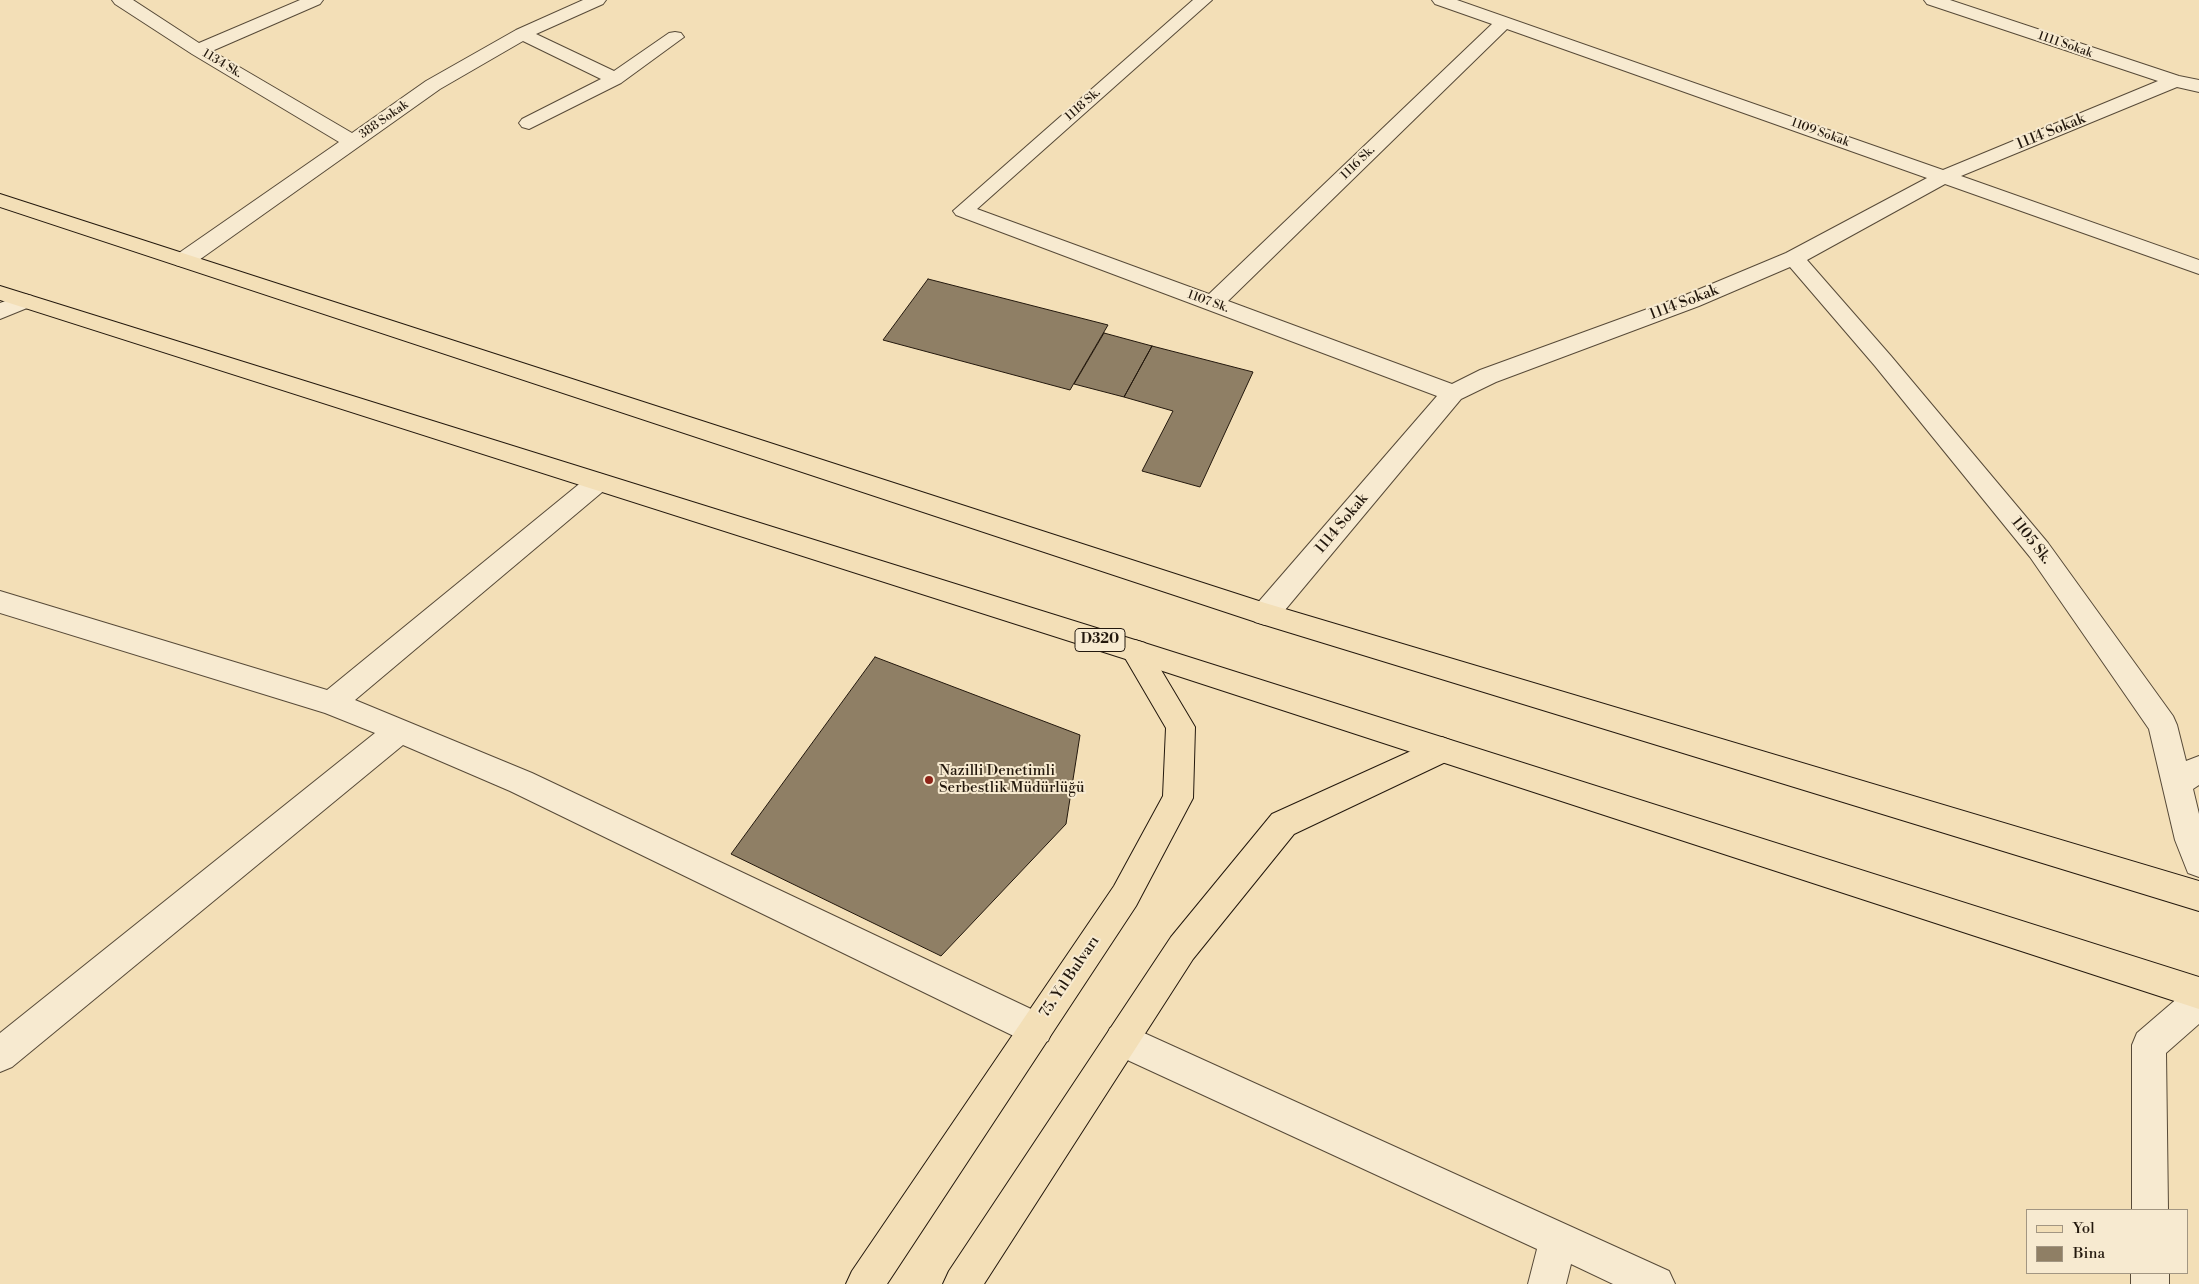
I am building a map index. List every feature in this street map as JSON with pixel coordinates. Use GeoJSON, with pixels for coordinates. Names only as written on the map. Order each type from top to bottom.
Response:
{"type":"FeatureCollection","features":[{"type":"Feature","properties":{"kind":"main road"},"geometry":{"type":"LineString","coordinates":[[0,200],[1265,614],[2199,896]]}},
{"type":"Feature","properties":{"kind":"main road","name":"D320"},"geometry":{"type":"LineString","coordinates":[[8,302],[598,482],[1135,651],[2199,993]]}},
{"type":"Feature","properties":{"kind":"main road","name":"75. Yıl Bulvarı"},"geometry":{"type":"LineString","coordinates":[[865,1284],[1125,896],[1178,798],[1181,727],[1135,651]]}},
{"type":"Feature","properties":{"kind":"main road"},"geometry":{"type":"LineString","coordinates":[[962,1284],[1182,948],[1283,824],[1442,750]]}},
{"type":"Feature","properties":{"kind":"street"},"geometry":{"type":"LineString","coordinates":[[120,0],[198,50]]}},
{"type":"Feature","properties":{"kind":"street","name":"1134 Sk."},"geometry":{"type":"LineString","coordinates":[[198,50],[314,0]]}},
{"type":"Feature","properties":{"kind":"street","name":"388 Sokak"},"geometry":{"type":"LineString","coordinates":[[184,260],[433,85],[522,34],[597,0]]}},
{"type":"Feature","properties":{"kind":"street","name":"1118 Sk."},"geometry":{"type":"LineString","coordinates":[[963,211],[1203,0]]}},
{"type":"Feature","properties":{"kind":"street","name":"1109 Sokak"},"geometry":{"type":"LineString","coordinates":[[1441,0],[2199,267]]}},
{"type":"Feature","properties":{"kind":"street","name":"1111 Sokak"},"geometry":{"type":"LineString","coordinates":[[1933,0],[2175,82],[2199,86]]}},
{"type":"Feature","properties":{"kind":"street","name":"1116 Sk."},"geometry":{"type":"LineString","coordinates":[[1212,304],[1504,22]]}},
{"type":"Feature","properties":{"kind":"street"},"geometry":{"type":"LineString","coordinates":[[522,34],[615,79]]}},
{"type":"Feature","properties":{"kind":"street"},"geometry":{"type":"LineString","coordinates":[[529,123],[615,79],[674,37]]}},
{"type":"Feature","properties":{"kind":"street","name":"1134 Sk."},"geometry":{"type":"LineString","coordinates":[[198,50],[353,142]]}},
{"type":"Feature","properties":{"kind":"street","name":"1114 Sokak"},"geometry":{"type":"LineString","coordinates":[[1265,614],[1453,394],[1488,376],[1691,301],[1794,258],[1943,177],[2175,82]]}},
{"type":"Feature","properties":{"kind":"street","name":"1107 Sk."},"geometry":{"type":"LineString","coordinates":[[963,211],[1453,394]]}},
{"type":"Feature","properties":{"kind":"street","name":"1105 Sk."},"geometry":{"type":"LineString","coordinates":[[1794,258],[1883,361],[2039,550],[2163,725],[2188,777],[2190,840],[2199,863]]}},
{"type":"Feature","properties":{"kind":"street"},"geometry":{"type":"LineString","coordinates":[[331,703],[598,482]]}},
{"type":"Feature","properties":{"kind":"street"},"geometry":{"type":"LineString","coordinates":[[0,602],[331,703],[400,730],[521,782],[1036,1029]]}},
{"type":"Feature","properties":{"kind":"street"},"geometry":{"type":"LineString","coordinates":[[0,1056],[400,730]]}},
{"type":"Feature","properties":{"kind":"street"},"geometry":{"type":"LineString","coordinates":[[2150,1209],[2149,1045],[2199,1002]]}},
{"type":"Feature","properties":{"kind":"street"},"geometry":{"type":"LineString","coordinates":[[1122,1040],[1656,1284]]}},
{"type":"Feature","properties":{"kind":"street"},"geometry":{"type":"LineString","coordinates":[[1547,1284],[1558,1239]]}},
{"type":"Feature","properties":{"kind":"building"},"geometry":{"type":"Polygon","coordinates":[[[928,279],[1108,325],[1070,390],[883,340],[928,279]]]}},
{"type":"Feature","properties":{"kind":"building"},"geometry":{"type":"Polygon","coordinates":[[[1104,333],[1152,346],[1124,397],[1074,384],[1104,333]]]}},
{"type":"Feature","properties":{"kind":"building"},"geometry":{"type":"Polygon","coordinates":[[[1152,346],[1253,372],[1200,487],[1142,471],[1173,411],[1124,397],[1152,346]]]}},
{"type":"Feature","properties":{"kind":"building","name":"Nazilli Denetimli Serbestlik Müdürlüğü"},"geometry":{"type":"Polygon","coordinates":[[[875,657],[1080,735],[1066,824],[941,956],[731,854],[875,657]]]}},
{"type":"Feature","properties":{"kind":"place","name":"Nazilli Denetimli Serbestlik Müdürlüğü"},"geometry":{"type":"Point","coordinates":[929,780]}}]}
